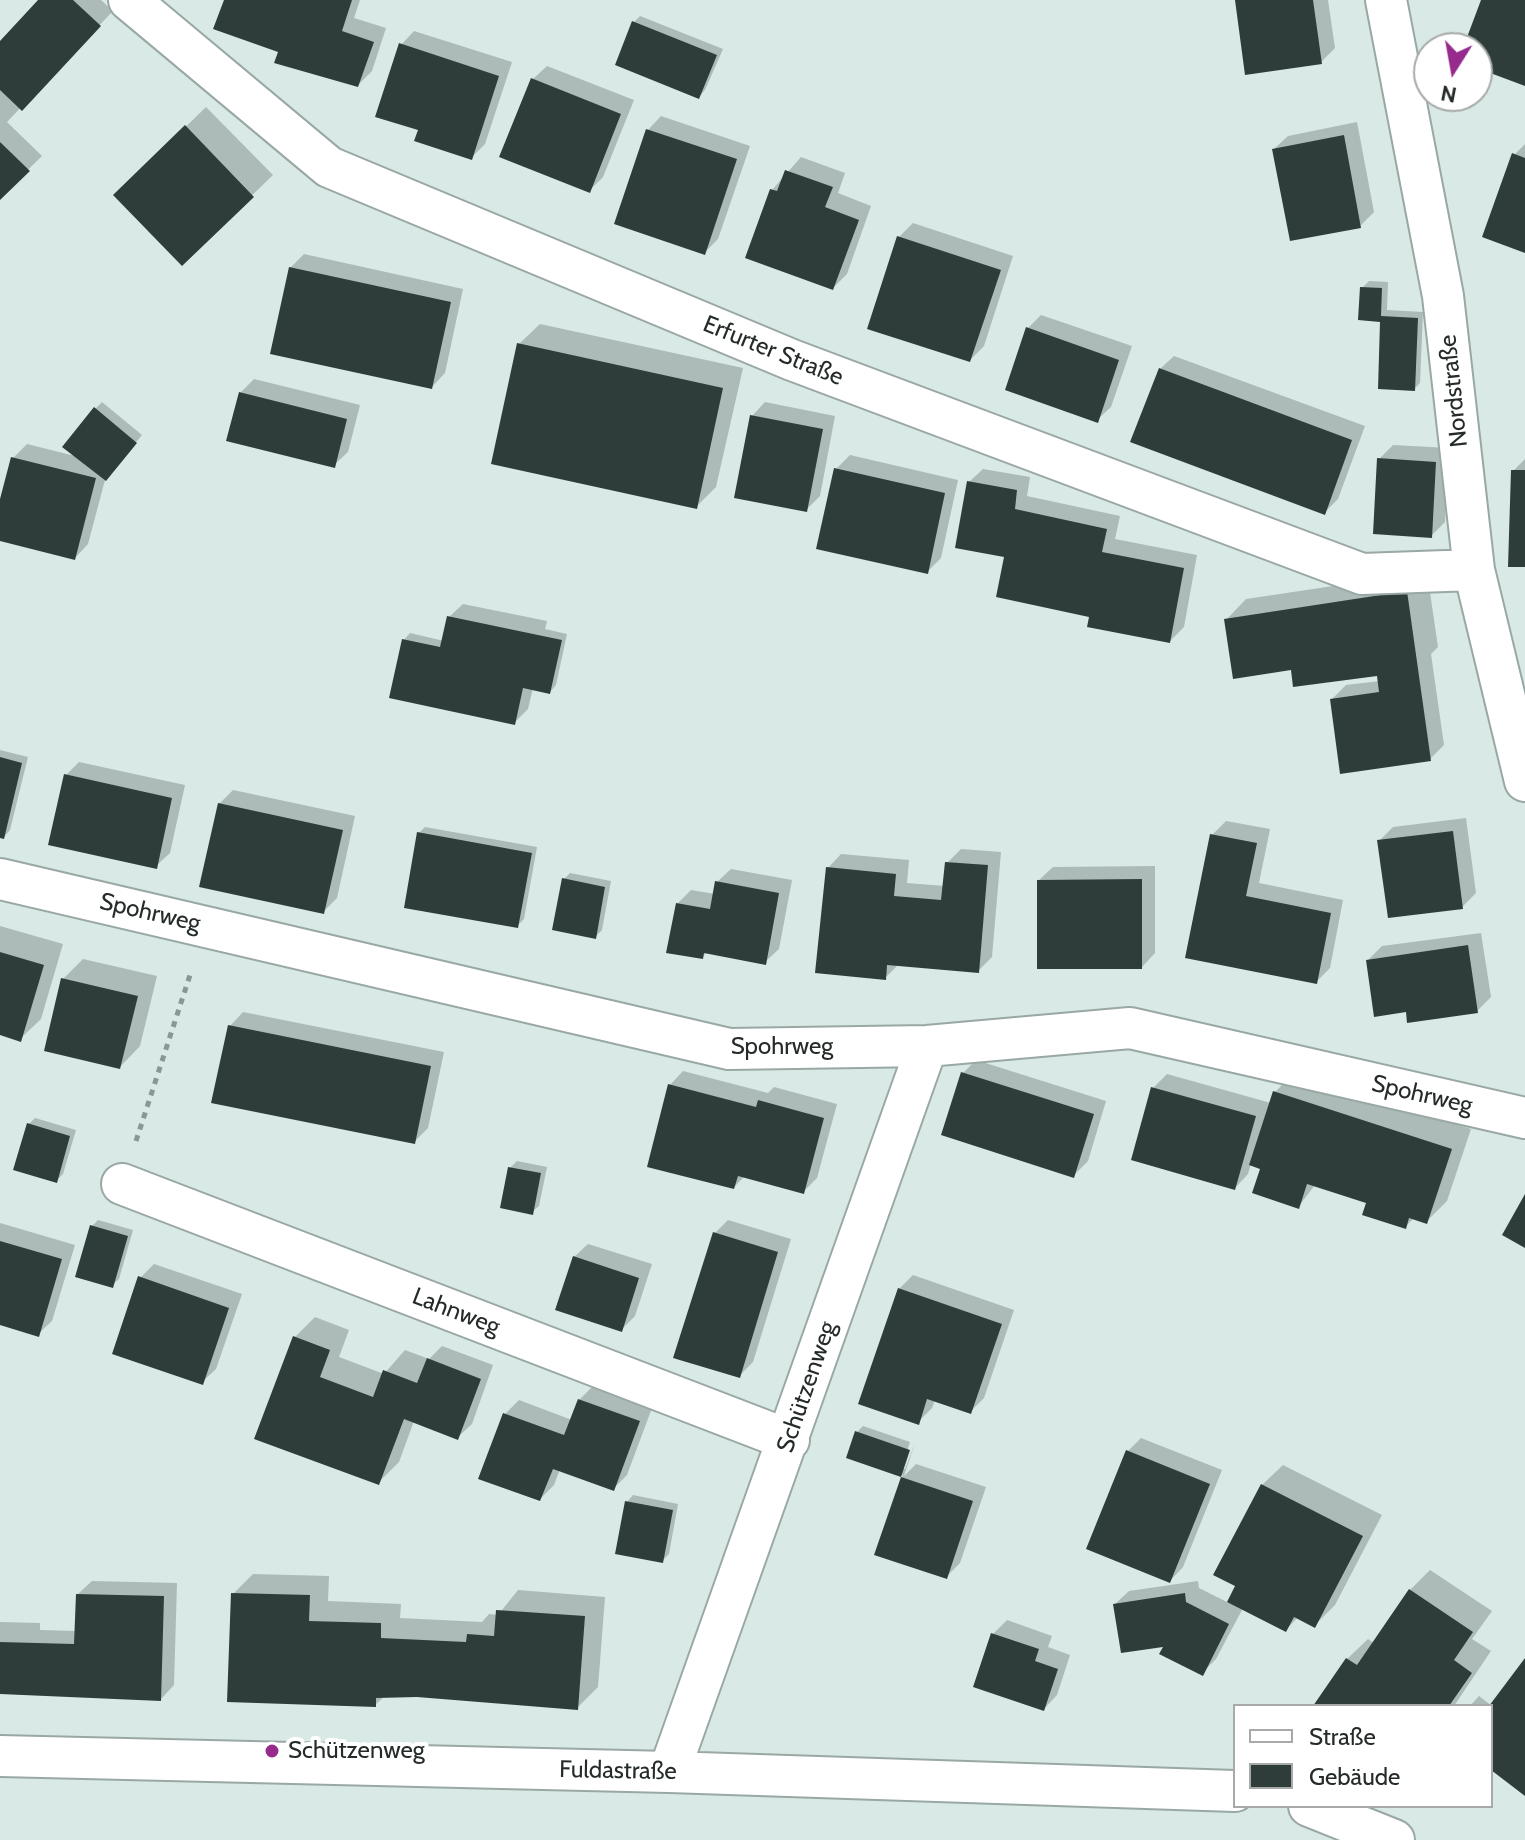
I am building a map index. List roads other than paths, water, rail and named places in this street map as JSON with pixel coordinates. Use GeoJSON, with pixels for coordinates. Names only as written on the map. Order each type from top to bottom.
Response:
{"type":"FeatureCollection","features":[{"type":"Feature","properties":{"kind":"street","name":"Erfurter Straße"},"geometry":{"type":"LineString","coordinates":[[129,0],[329,167],[792,360],[1362,574],[1474,570]]}},
{"type":"Feature","properties":{"kind":"street","name":"Nordstraße"},"geometry":{"type":"LineString","coordinates":[[1386,0],[1443,296],[1474,570],[1525,781]]}},
{"type":"Feature","properties":{"kind":"street","name":"Spohrweg"},"geometry":{"type":"LineString","coordinates":[[0,879],[729,1049],[927,1046],[1130,1028],[1525,1118]]}},
{"type":"Feature","properties":{"kind":"street","name":"Schützenweg"},"geometry":{"type":"LineString","coordinates":[[669,1772],[927,1046]]}},
{"type":"Feature","properties":{"kind":"street","name":"Lahnweg"},"geometry":{"type":"LineString","coordinates":[[122,1184],[789,1440]]}},
{"type":"Feature","properties":{"kind":"street","name":"Fuldastraße"},"geometry":{"type":"LineString","coordinates":[[0,1756],[669,1772],[1233,1791]]}},
{"type":"Feature","properties":{"kind":"street"},"geometry":{"type":"LineString","coordinates":[[1314,1808],[1394,1840]]}},
{"type":"Feature","properties":{"kind":"place","name":"Schützenweg"},"geometry":{"type":"Point","coordinates":[272,1751]}}]}
